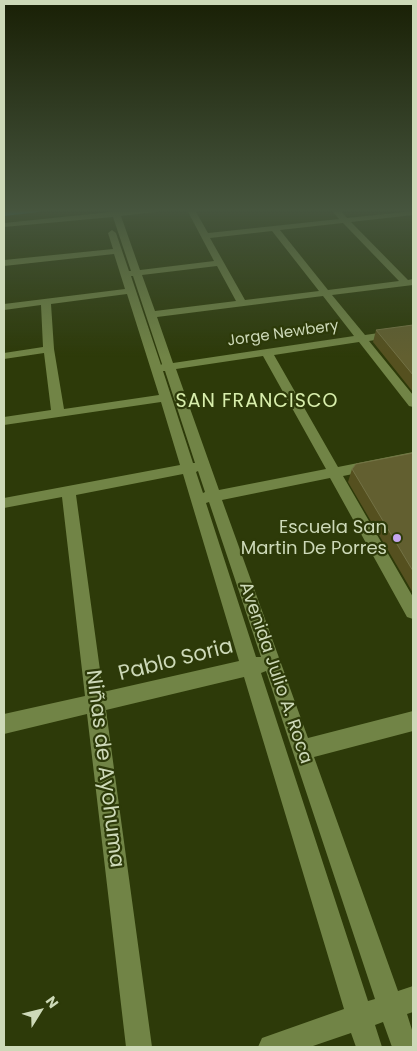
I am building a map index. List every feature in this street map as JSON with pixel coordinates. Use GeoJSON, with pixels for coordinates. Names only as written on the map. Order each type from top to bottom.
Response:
{"type":"FeatureCollection","features":[{"type":"Feature","properties":{"kind":"street"},"geometry":{"type":"LineString","coordinates":[[4,263],[42,259]]}},
{"type":"Feature","properties":{"kind":"street","name":"Avenida Julio A. Roca"},"geometry":{"type":"LineString","coordinates":[[123,259],[151,315],[163,368],[166,398],[196,467]]}},
{"type":"Feature","properties":{"kind":"street","name":"Avenida Julio A. Roca"},"geometry":{"type":"LineString","coordinates":[[126,259],[131,274],[131,292],[163,368],[206,498],[250,667],[369,1047]]}},
{"type":"Feature","properties":{"kind":"street"},"geometry":{"type":"LineString","coordinates":[[218,259],[242,304]]}},
{"type":"Feature","properties":{"kind":"street"},"geometry":{"type":"LineString","coordinates":[[299,259],[413,403]]}},
{"type":"Feature","properties":{"kind":"street"},"geometry":{"type":"LineString","coordinates":[[385,259],[410,283]]}},
{"type":"Feature","properties":{"kind":"street"},"geometry":{"type":"LineString","coordinates":[[131,274],[220,263]]}},
{"type":"Feature","properties":{"kind":"street"},"geometry":{"type":"LineString","coordinates":[[151,315],[410,283]]}},
{"type":"Feature","properties":{"kind":"street"},"geometry":{"type":"LineString","coordinates":[[4,307],[131,292]]}},
{"type":"Feature","properties":{"kind":"street"},"geometry":{"type":"LineString","coordinates":[[46,302],[49,349],[58,413]]}},
{"type":"Feature","properties":{"kind":"street","name":"Jorge Newbery"},"geometry":{"type":"LineString","coordinates":[[163,368],[413,331]]}},
{"type":"Feature","properties":{"kind":"street"},"geometry":{"type":"LineString","coordinates":[[4,356],[49,349]]}},
{"type":"Feature","properties":{"kind":"street"},"geometry":{"type":"LineString","coordinates":[[267,353],[413,612]]}},
{"type":"Feature","properties":{"kind":"street"},"geometry":{"type":"LineString","coordinates":[[4,421],[166,398]]}},
{"type":"Feature","properties":{"kind":"street"},"geometry":{"type":"LineString","coordinates":[[206,498],[413,457]]}},
{"type":"Feature","properties":{"kind":"street"},"geometry":{"type":"LineString","coordinates":[[4,503],[196,467]]}},
{"type":"Feature","properties":{"kind":"street","name":"Niñas de Ayohuma"},"geometry":{"type":"LineString","coordinates":[[68,491],[139,1047]]}},
{"type":"Feature","properties":{"kind":"street","name":"Avenida Julio A. Roca"},"geometry":{"type":"LineString","coordinates":[[206,498],[272,662],[302,750],[402,1003],[405,1047]]}},
{"type":"Feature","properties":{"kind":"street","name":"Pablo Soria"},"geometry":{"type":"LineString","coordinates":[[4,724],[272,662]]}},
{"type":"Feature","properties":{"kind":"street"},"geometry":{"type":"LineString","coordinates":[[302,750],[413,721]]}},
{"type":"Feature","properties":{"kind":"street"},"geometry":{"type":"LineString","coordinates":[[271,1047],[402,1003]]}},
{"type":"Feature","properties":{"kind":"building"},"geometry":{"type":"Polygon","coordinates":[[[413,325],[413,375],[376,330],[413,325]]]}},
{"type":"Feature","properties":{"kind":"building","name":"Escuela San Martin De Porres"},"geometry":{"type":"Polygon","coordinates":[[[413,453],[413,571],[352,469],[356,464],[413,453]]]}},
{"type":"Feature","properties":{"kind":"place","name":"Escuela San Martin De Porres"},"geometry":{"type":"Point","coordinates":[397,538]}},
{"type":"Feature","properties":{"kind":"district","name":"SAN FRANCISCO"},"geometry":{"type":"Point","coordinates":[257,402]}}]}
